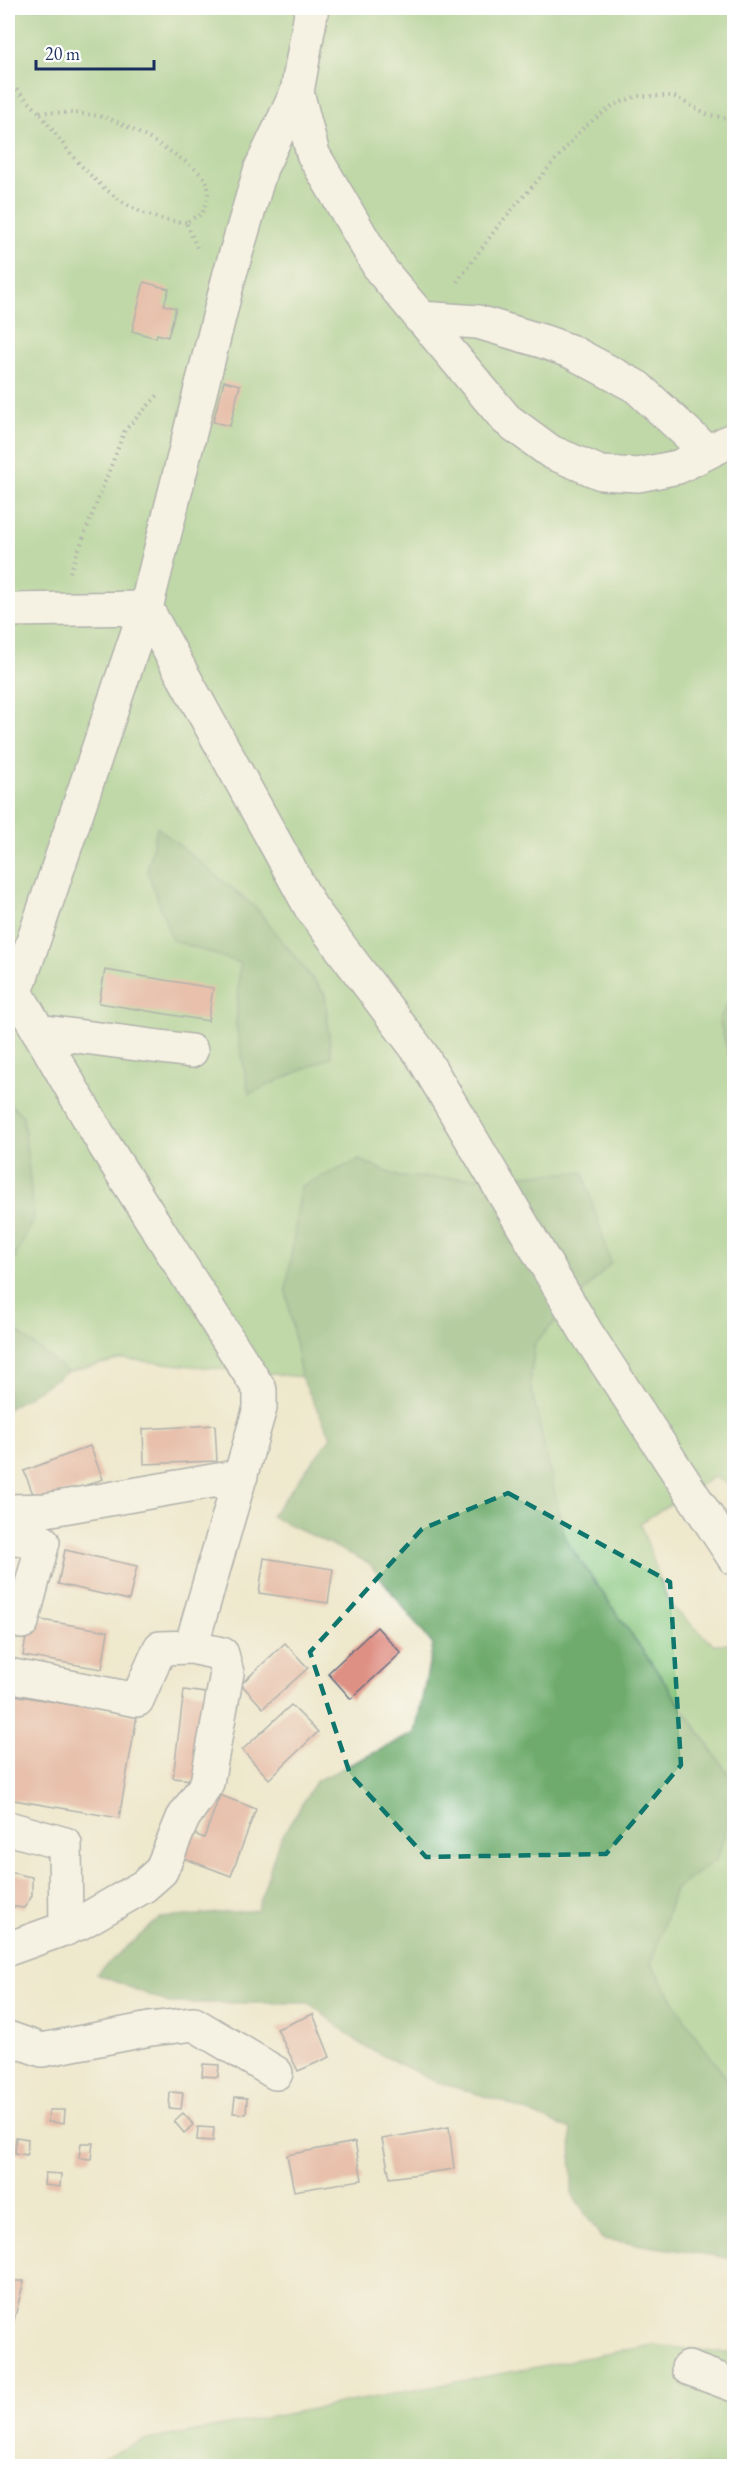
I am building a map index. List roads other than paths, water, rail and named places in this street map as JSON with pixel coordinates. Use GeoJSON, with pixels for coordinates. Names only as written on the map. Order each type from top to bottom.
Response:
{"type":"FeatureCollection","features":[{"type":"Feature","properties":{"kind":"lane"},"geometry":{"type":"LineString","coordinates":[[191,1647],[260,1408],[260,1390],[111,1155],[38,1031],[12,1000],[146,608],[229,278],[261,168],[297,92],[312,8]]}},
{"type":"Feature","properties":{"kind":"lane"},"geometry":{"type":"LineString","coordinates":[[297,92],[314,154],[381,270],[506,419],[551,452],[601,473],[638,475],[678,467],[722,445]]}},
{"type":"Feature","properties":{"kind":"lane"},"geometry":{"type":"LineString","coordinates":[[420,318],[478,322],[572,352],[637,387],[700,445],[722,445]]}},
{"type":"Feature","properties":{"kind":"lane"},"geometry":{"type":"LineString","coordinates":[[8,610],[146,608]]}},
{"type":"Feature","properties":{"kind":"lane"},"geometry":{"type":"LineString","coordinates":[[146,608],[312,908],[421,1054],[586,1332],[735,1558]]}},
{"type":"Feature","properties":{"kind":"lane"},"geometry":{"type":"LineString","coordinates":[[38,1031],[191,1051]]}},
{"type":"Feature","properties":{"kind":"lane"},"geometry":{"type":"LineString","coordinates":[[8,1537],[241,1476]]}},
{"type":"Feature","properties":{"kind":"lane"},"geometry":{"type":"LineString","coordinates":[[8,1511],[45,1526]]}},
{"type":"Feature","properties":{"kind":"lane"},"geometry":{"type":"LineString","coordinates":[[21,1622],[45,1526]]}},
{"type":"Feature","properties":{"kind":"lane"},"geometry":{"type":"LineString","coordinates":[[8,1675],[137,1700],[160,1648],[191,1647],[222,1654],[227,1673],[207,1783],[183,1818],[161,1871],[152,1880],[66,1929],[8,1949]]}},
{"type":"Feature","properties":{"kind":"lane"},"geometry":{"type":"LineString","coordinates":[[8,1828],[65,1844],[66,1929]]}},
{"type":"Feature","properties":{"kind":"lane"},"geometry":{"type":"LineString","coordinates":[[8,2038],[42,2050],[150,2029],[194,2024],[276,2073]]}},
{"type":"Feature","properties":{"kind":"lane"},"geometry":{"type":"LineString","coordinates":[[688,2368],[735,2385]]}}]}
